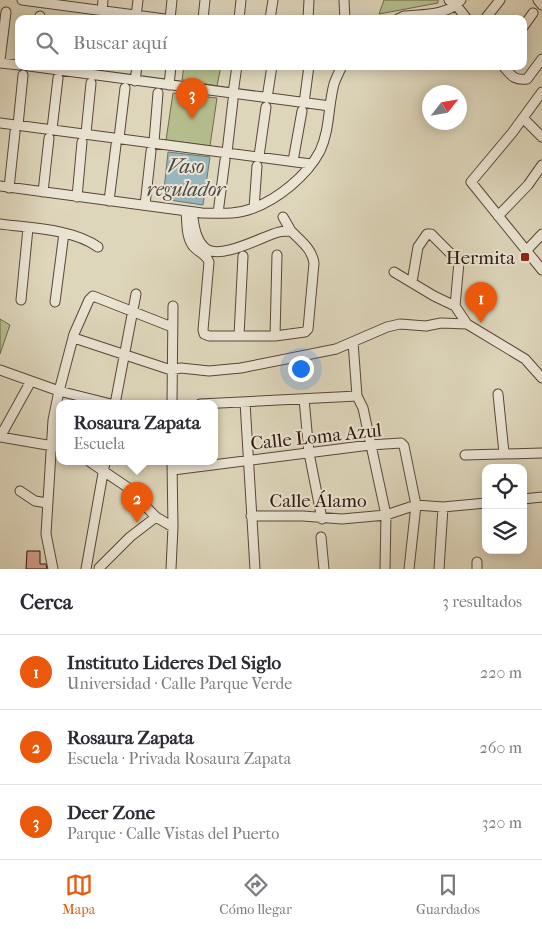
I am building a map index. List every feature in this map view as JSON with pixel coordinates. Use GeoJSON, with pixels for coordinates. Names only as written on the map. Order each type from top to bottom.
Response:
{"type":"FeatureCollection","features":[{"type":"Feature","properties":{"kind":"street"},"geometry":{"type":"LineString","coordinates":[[22,0],[69,3],[129,15]]}},
{"type":"Feature","properties":{"kind":"street"},"geometry":{"type":"LineString","coordinates":[[102,11],[104,0]]}},
{"type":"Feature","properties":{"kind":"street"},"geometry":{"type":"LineString","coordinates":[[136,15],[138,0]]}},
{"type":"Feature","properties":{"kind":"street"},"geometry":{"type":"LineString","coordinates":[[170,15],[172,0]]}},
{"type":"Feature","properties":{"kind":"street"},"geometry":{"type":"LineString","coordinates":[[203,15],[205,0]]}},
{"type":"Feature","properties":{"kind":"street"},"geometry":{"type":"LineString","coordinates":[[239,15],[241,0]]}},
{"type":"Feature","properties":{"kind":"street"},"geometry":{"type":"LineString","coordinates":[[271,15],[273,0]]}},
{"type":"Feature","properties":{"kind":"street"},"geometry":{"type":"LineString","coordinates":[[308,15],[309,0]]}},
{"type":"Feature","properties":{"kind":"street"},"geometry":{"type":"LineString","coordinates":[[344,0],[345,15]]}},
{"type":"Feature","properties":{"kind":"street"},"geometry":{"type":"LineString","coordinates":[[488,15],[500,0]]}},
{"type":"Feature","properties":{"kind":"street"},"geometry":{"type":"LineString","coordinates":[[538,0],[542,5]]}},
{"type":"Feature","properties":{"kind":"street"},"geometry":{"type":"LineString","coordinates":[[414,15],[444,12],[455,2],[464,15]]}},
{"type":"Feature","properties":{"kind":"street"},"geometry":{"type":"LineString","coordinates":[[6,12],[0,62],[15,64]]}},
{"type":"Feature","properties":{"kind":"street"},"geometry":{"type":"LineString","coordinates":[[527,22],[534,13]]}},
{"type":"Feature","properties":{"kind":"street"},"geometry":{"type":"LineString","coordinates":[[506,70],[512,78],[527,80],[542,59]]}},
{"type":"Feature","properties":{"kind":"street"},"geometry":{"type":"LineString","coordinates":[[72,70],[267,102],[303,107],[330,106]]}},
{"type":"Feature","properties":{"kind":"street"},"geometry":{"type":"LineString","coordinates":[[101,76],[102,70]]}},
{"type":"Feature","properties":{"kind":"street"},"geometry":{"type":"LineString","coordinates":[[135,80],[136,70]]}},
{"type":"Feature","properties":{"kind":"street"},"geometry":{"type":"LineString","coordinates":[[169,85],[171,70]]}},
{"type":"Feature","properties":{"kind":"street"},"geometry":{"type":"LineString","coordinates":[[218,213],[236,70]]}},
{"type":"Feature","properties":{"kind":"street"},"geometry":{"type":"LineString","coordinates":[[254,208],[258,161],[271,70]]}},
{"type":"Feature","properties":{"kind":"street"},"geometry":{"type":"LineString","coordinates":[[293,161],[308,70]]}},
{"type":"Feature","properties":{"kind":"street"},"geometry":{"type":"LineString","coordinates":[[23,75],[17,129],[5,187],[189,212],[227,214],[254,208],[273,199],[293,185],[311,164],[320,151],[327,128],[334,84],[340,70]]}},
{"type":"Feature","properties":{"kind":"street"},"geometry":{"type":"LineString","coordinates":[[43,192],[58,78]]}},
{"type":"Feature","properties":{"kind":"street"},"geometry":{"type":"LineString","coordinates":[[77,197],[91,83]]}},
{"type":"Feature","properties":{"kind":"street"},"geometry":{"type":"LineString","coordinates":[[109,201],[125,88]]}},
{"type":"Feature","properties":{"kind":"street"},"geometry":{"type":"LineString","coordinates":[[542,92],[471,182],[542,270]]}},
{"type":"Feature","properties":{"kind":"street"},"geometry":{"type":"LineString","coordinates":[[145,205],[158,93]]}},
{"type":"Feature","properties":{"kind":"street"},"geometry":{"type":"LineString","coordinates":[[523,118],[542,138]]}},
{"type":"Feature","properties":{"kind":"street"},"geometry":{"type":"LineString","coordinates":[[0,123],[17,129],[50,134],[258,161],[293,161],[311,164]]}},
{"type":"Feature","properties":{"kind":"street"},"geometry":{"type":"LineString","coordinates":[[498,216],[528,185],[542,165]]}},
{"type":"Feature","properties":{"kind":"street"},"geometry":{"type":"LineString","coordinates":[[189,212],[197,237],[211,255]]}},
{"type":"Feature","properties":{"kind":"street"},"geometry":{"type":"LineString","coordinates":[[211,255],[204,334],[209,336],[275,336],[305,332],[308,329],[314,263],[313,254],[291,231],[283,217]]}},
{"type":"Feature","properties":{"kind":"street"},"geometry":{"type":"LineString","coordinates":[[0,224],[64,233],[89,241],[98,247]]}},
{"type":"Feature","properties":{"kind":"street"},"geometry":{"type":"LineString","coordinates":[[21,300],[28,228]]}},
{"type":"Feature","properties":{"kind":"street"},"geometry":{"type":"LineString","coordinates":[[211,255],[257,241],[278,232],[291,231]]}},
{"type":"Feature","properties":{"kind":"street"},"geometry":{"type":"LineString","coordinates":[[55,302],[64,233]]}},
{"type":"Feature","properties":{"kind":"street"},"geometry":{"type":"LineString","coordinates":[[412,282],[418,247],[427,234],[431,234],[460,262],[455,306]]}},
{"type":"Feature","properties":{"kind":"street"},"geometry":{"type":"LineString","coordinates":[[526,251],[542,234]]}},
{"type":"Feature","properties":{"kind":"street"},"geometry":{"type":"LineString","coordinates":[[275,336],[277,255]]}},
{"type":"Feature","properties":{"kind":"street"},"geometry":{"type":"LineString","coordinates":[[239,336],[243,256]]}},
{"type":"Feature","properties":{"kind":"street"},"geometry":{"type":"LineString","coordinates":[[394,272],[455,306],[467,324],[525,359],[542,378]]}},
{"type":"Feature","properties":{"kind":"street"},"geometry":{"type":"LineString","coordinates":[[114,400],[136,294]]}},
{"type":"Feature","properties":{"kind":"street"},"geometry":{"type":"LineString","coordinates":[[57,400],[74,338],[88,300],[93,296],[172,327]]}},
{"type":"Feature","properties":{"kind":"street"},"geometry":{"type":"LineString","coordinates":[[172,400],[173,306]]}},
{"type":"Feature","properties":{"kind":"street"},"geometry":{"type":"LineString","coordinates":[[74,338],[171,370],[181,368],[208,371],[241,368],[336,350],[387,327],[400,324],[426,326],[441,323],[467,324]]}},
{"type":"Feature","properties":{"kind":"street"},"geometry":{"type":"LineString","coordinates":[[353,342],[357,396],[363,408],[386,515],[385,569]]}},
{"type":"Feature","properties":{"kind":"street"},"geometry":{"type":"LineString","coordinates":[[1,370],[59,390],[98,400]]}},
{"type":"Feature","properties":{"kind":"street"},"geometry":{"type":"LineString","coordinates":[[31,381],[0,437],[55,447]]}},
{"type":"Feature","properties":{"kind":"street"},"geometry":{"type":"LineString","coordinates":[[498,394],[504,454]]}},
{"type":"Feature","properties":{"kind":"street"},"geometry":{"type":"LineString","coordinates":[[218,403],[357,396]]}},
{"type":"Feature","properties":{"kind":"street"},"geometry":{"type":"LineString","coordinates":[[304,399],[309,453],[322,519]]}},
{"type":"Feature","properties":{"kind":"street"},"geometry":{"type":"LineString","coordinates":[[245,402],[255,569]]}},
{"type":"Feature","properties":{"kind":"street"},"geometry":{"type":"LineString","coordinates":[[53,569],[46,539],[47,503],[55,447],[53,420],[56,405]]}},
{"type":"Feature","properties":{"kind":"street","name":"Calle Loma Azul"},"geometry":{"type":"LineString","coordinates":[[218,462],[370,445],[403,444],[416,505]]}},
{"type":"Feature","properties":{"kind":"street"},"geometry":{"type":"LineString","coordinates":[[465,455],[542,453]]}},
{"type":"Feature","properties":{"kind":"street"},"geometry":{"type":"LineString","coordinates":[[104,466],[156,517],[173,527]]}},
{"type":"Feature","properties":{"kind":"street"},"geometry":{"type":"LineString","coordinates":[[104,466],[87,567],[102,568],[130,538],[156,517]]}},
{"type":"Feature","properties":{"kind":"street"},"geometry":{"type":"LineString","coordinates":[[171,569],[173,527],[172,466]]}},
{"type":"Feature","properties":{"kind":"street"},"geometry":{"type":"LineString","coordinates":[[20,490],[35,501],[47,503]]}},
{"type":"Feature","properties":{"kind":"street"},"geometry":{"type":"LineString","coordinates":[[527,499],[542,497]]}},
{"type":"Feature","properties":{"kind":"street"},"geometry":{"type":"LineString","coordinates":[[409,569],[416,505],[443,507],[482,503]]}},
{"type":"Feature","properties":{"kind":"street","name":"Calle Álamo"},"geometry":{"type":"LineString","coordinates":[[252,516],[304,516],[322,519],[342,519],[386,515],[416,505]]}},
{"type":"Feature","properties":{"kind":"street"},"geometry":{"type":"LineString","coordinates":[[439,569],[443,507]]}},
{"type":"Feature","properties":{"kind":"street"},"geometry":{"type":"LineString","coordinates":[[321,537],[324,569]]}},
{"type":"Feature","properties":{"kind":"green space"},"geometry":{"type":"Polygon","coordinates":[[[384,0],[438,0],[438,3],[379,14],[384,0]]]}},
{"type":"Feature","properties":{"kind":"green space"},"geometry":{"type":"Polygon","coordinates":[[[183,70],[220,70],[217,86],[182,80],[183,70]]]}},
{"type":"Feature","properties":{"kind":"green space"},"geometry":{"type":"Polygon","coordinates":[[[173,93],[217,98],[210,146],[166,140],[173,93]]]}},
{"type":"Feature","properties":{"kind":"green space"},"geometry":{"type":"Polygon","coordinates":[[[0,319],[10,325],[0,354],[0,319]]]}},
{"type":"Feature","properties":{"kind":"water","name":"Vaso regulador"},"geometry":{"type":"Polygon","coordinates":[[[168,152],[210,157],[203,205],[163,199],[168,152]]]}},
{"type":"Feature","properties":{"kind":"building"},"geometry":{"type":"Polygon","coordinates":[[[27,551],[40,551],[40,564],[46,564],[47,569],[26,569],[27,551]]]}},
{"type":"Feature","properties":{"kind":"place","name":"Deer Zone"},"geometry":{"type":"Point","coordinates":[192,119]}},
{"type":"Feature","properties":{"kind":"place","name":"Hermita"},"geometry":{"type":"Point","coordinates":[525,257]}},
{"type":"Feature","properties":{"kind":"place","name":"Instituto Lideres Del Siglo"},"geometry":{"type":"Point","coordinates":[481,323]}},
{"type":"Feature","properties":{"kind":"place","name":"Rosaura Zapata"},"geometry":{"type":"Point","coordinates":[137,523]}}]}
